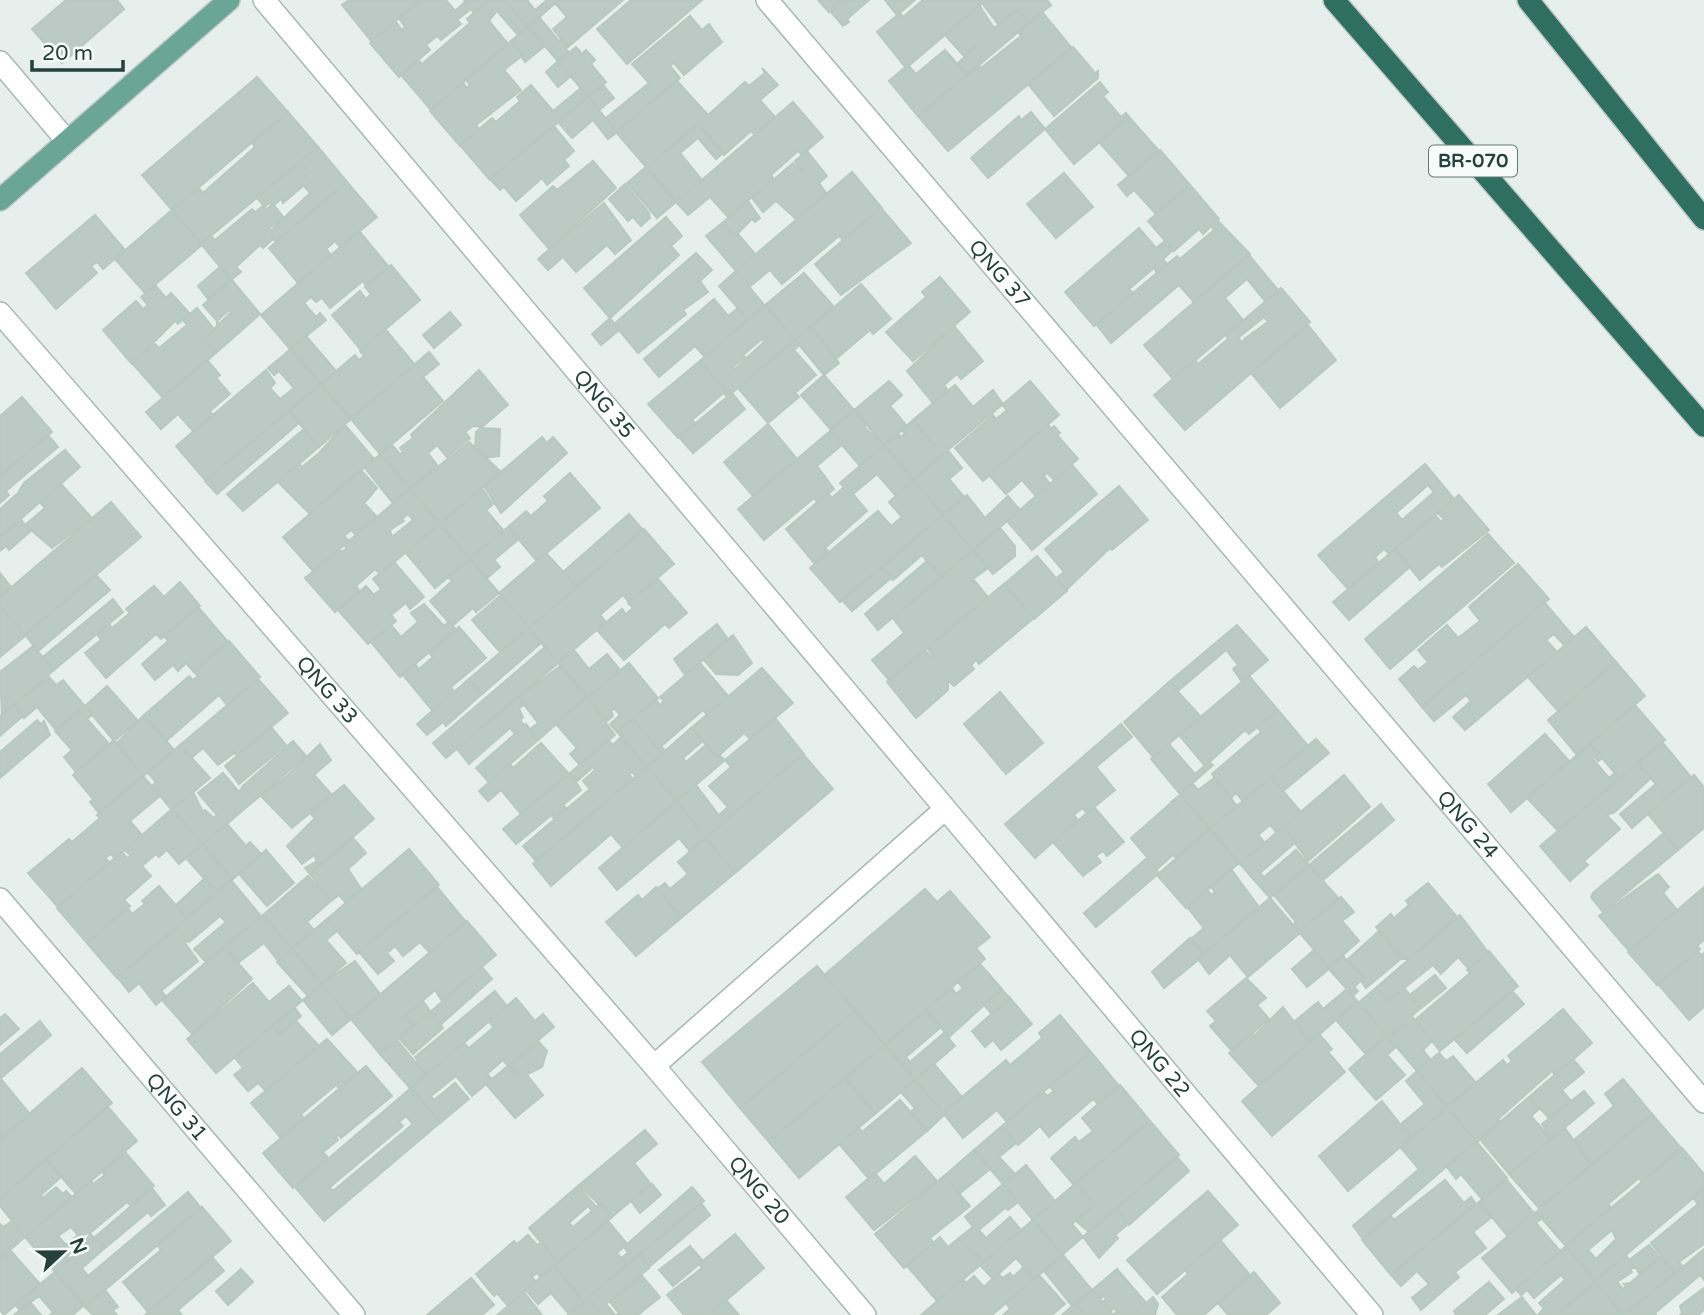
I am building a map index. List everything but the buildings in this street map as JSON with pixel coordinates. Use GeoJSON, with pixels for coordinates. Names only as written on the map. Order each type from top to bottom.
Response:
{"type":"FeatureCollection","features":[{"type":"Feature","properties":{"kind":"highway","name":"BR-070"},"geometry":{"type":"LineString","coordinates":[[1334,0],[1704,426]]}},
{"type":"Feature","properties":{"kind":"highway"},"geometry":{"type":"LineString","coordinates":[[1528,0],[1704,219]]}},
{"type":"Feature","properties":{"kind":"main road"},"geometry":{"type":"LineString","coordinates":[[0,200],[229,0]]}},
{"type":"Feature","properties":{"kind":"street","name":"QNG 35"},"geometry":{"type":"LineString","coordinates":[[264,0],[944,810]]}},
{"type":"Feature","properties":{"kind":"street","name":"QNG 37"},"geometry":{"type":"LineString","coordinates":[[767,0],[1231,548]]}},
{"type":"Feature","properties":{"kind":"street"},"geometry":{"type":"LineString","coordinates":[[0,62],[67,141]]}},
{"type":"Feature","properties":{"kind":"street","name":"QNG 33"},"geometry":{"type":"LineString","coordinates":[[0,313],[654,1066]]}},
{"type":"Feature","properties":{"kind":"street","name":"QNG 24"},"geometry":{"type":"LineString","coordinates":[[1231,548],[1704,1102]]}},
{"type":"Feature","properties":{"kind":"street"},"geometry":{"type":"LineString","coordinates":[[654,1066],[944,810]]}},
{"type":"Feature","properties":{"kind":"street","name":"QNG 22"},"geometry":{"type":"LineString","coordinates":[[944,810],[1372,1315]]}},
{"type":"Feature","properties":{"kind":"street","name":"QNG 31"},"geometry":{"type":"LineString","coordinates":[[0,900],[354,1315]]}},
{"type":"Feature","properties":{"kind":"street","name":"QNG 20"},"geometry":{"type":"LineString","coordinates":[[654,1066],[864,1315]]}}]}
